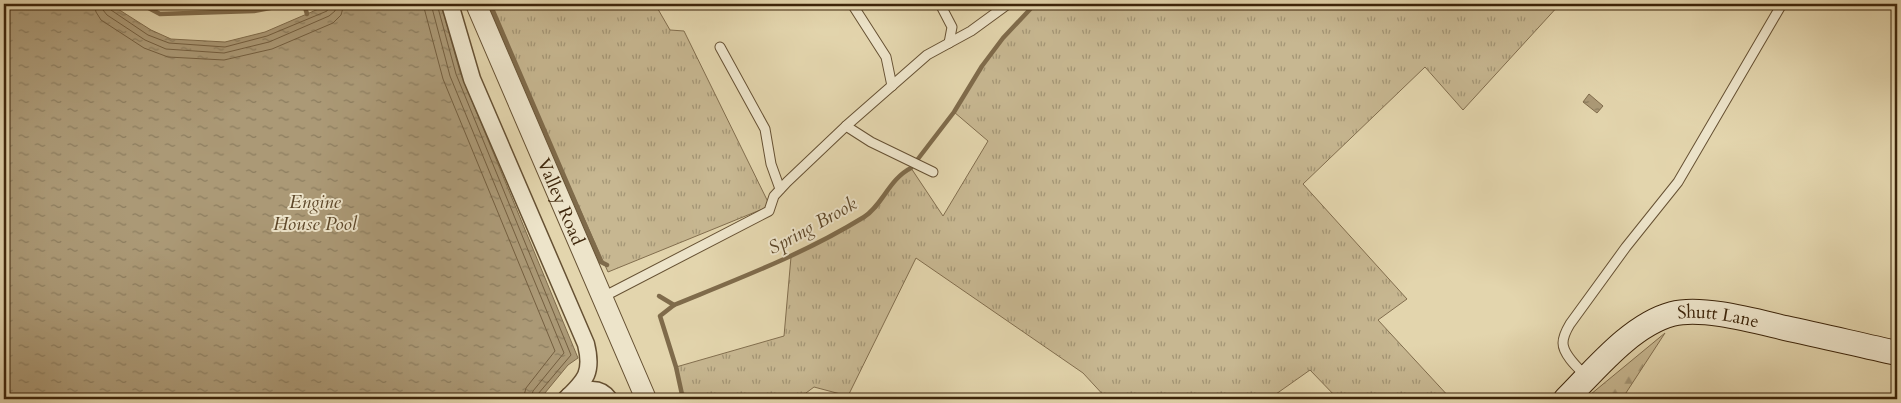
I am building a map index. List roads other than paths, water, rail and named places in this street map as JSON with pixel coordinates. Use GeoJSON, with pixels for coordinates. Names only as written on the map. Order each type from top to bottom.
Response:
{"type":"FeatureCollection","features":[{"type":"Feature","properties":{"kind":"main road","name":"Shutt Lane"},"geometry":{"type":"LineString","coordinates":[[1566,399],[1618,346],[1647,325],[1672,314],[1684,312],[1736,317],[1897,353]]}},
{"type":"Feature","properties":{"kind":"street"},"geometry":{"type":"LineString","coordinates":[[450,4],[472,78],[507,164],[586,344],[590,359],[589,369],[580,384],[567,398]]}},
{"type":"Feature","properties":{"kind":"street","name":"Valley Road"},"geometry":{"type":"LineString","coordinates":[[476,4],[646,399]]}},
{"type":"Feature","properties":{"kind":"street"},"geometry":{"type":"LineString","coordinates":[[567,398],[588,389],[595,389],[600,390],[609,399]]}},
{"type":"Feature","properties":{"kind":"lane"},"geometry":{"type":"LineString","coordinates":[[852,4],[886,57],[892,86]]}},
{"type":"Feature","properties":{"kind":"lane"},"geometry":{"type":"LineString","coordinates":[[940,4],[952,27],[949,43]]}},
{"type":"Feature","properties":{"kind":"lane"},"geometry":{"type":"LineString","coordinates":[[603,297],[769,211],[774,196],[780,189],[846,126],[927,55],[970,31],[1008,4]]}},
{"type":"Feature","properties":{"kind":"lane"},"geometry":{"type":"LineString","coordinates":[[1587,378],[1567,353],[1563,344],[1570,324],[1626,247],[1678,182],[1782,4]]}},
{"type":"Feature","properties":{"kind":"lane"},"geometry":{"type":"LineString","coordinates":[[720,47],[764,129],[771,164],[780,189]]}},
{"type":"Feature","properties":{"kind":"lane"},"geometry":{"type":"LineString","coordinates":[[846,126],[871,142],[933,172]]}},
{"type":"Feature","properties":{"kind":"water","name":"Engine House Pool"},"geometry":{"type":"Polygon","coordinates":[[[4,4],[110,4],[151,30],[171,39],[225,42],[265,32],[330,4],[441,4],[460,72],[578,358],[568,365],[540,399],[4,399],[4,4]]]}},
{"type":"Feature","properties":{"kind":"water"},"geometry":{"type":"Polygon","coordinates":[[[1589,94],[1603,106],[1597,113],[1583,102],[1589,94]]]}},
{"type":"Feature","properties":{"kind":"waterway"},"geometry":{"type":"LineString","coordinates":[[141,4],[160,14],[254,11],[291,4]]}},
{"type":"Feature","properties":{"kind":"waterway"},"geometry":{"type":"LineString","coordinates":[[304,4],[307,14]]}},
{"type":"Feature","properties":{"kind":"waterway"},"geometry":{"type":"LineString","coordinates":[[490,4],[601,262],[607,265]]}},
{"type":"Feature","properties":{"kind":"waterway","name":"Spring Brook"},"geometry":{"type":"LineString","coordinates":[[683,399],[676,367],[660,316],[674,305],[771,265],[818,243],[864,217],[876,206],[891,185],[911,168],[954,112],[982,66],[1003,38],[1035,4]]}},
{"type":"Feature","properties":{"kind":"waterway"},"geometry":{"type":"LineString","coordinates":[[659,296],[674,305]]}}]}
